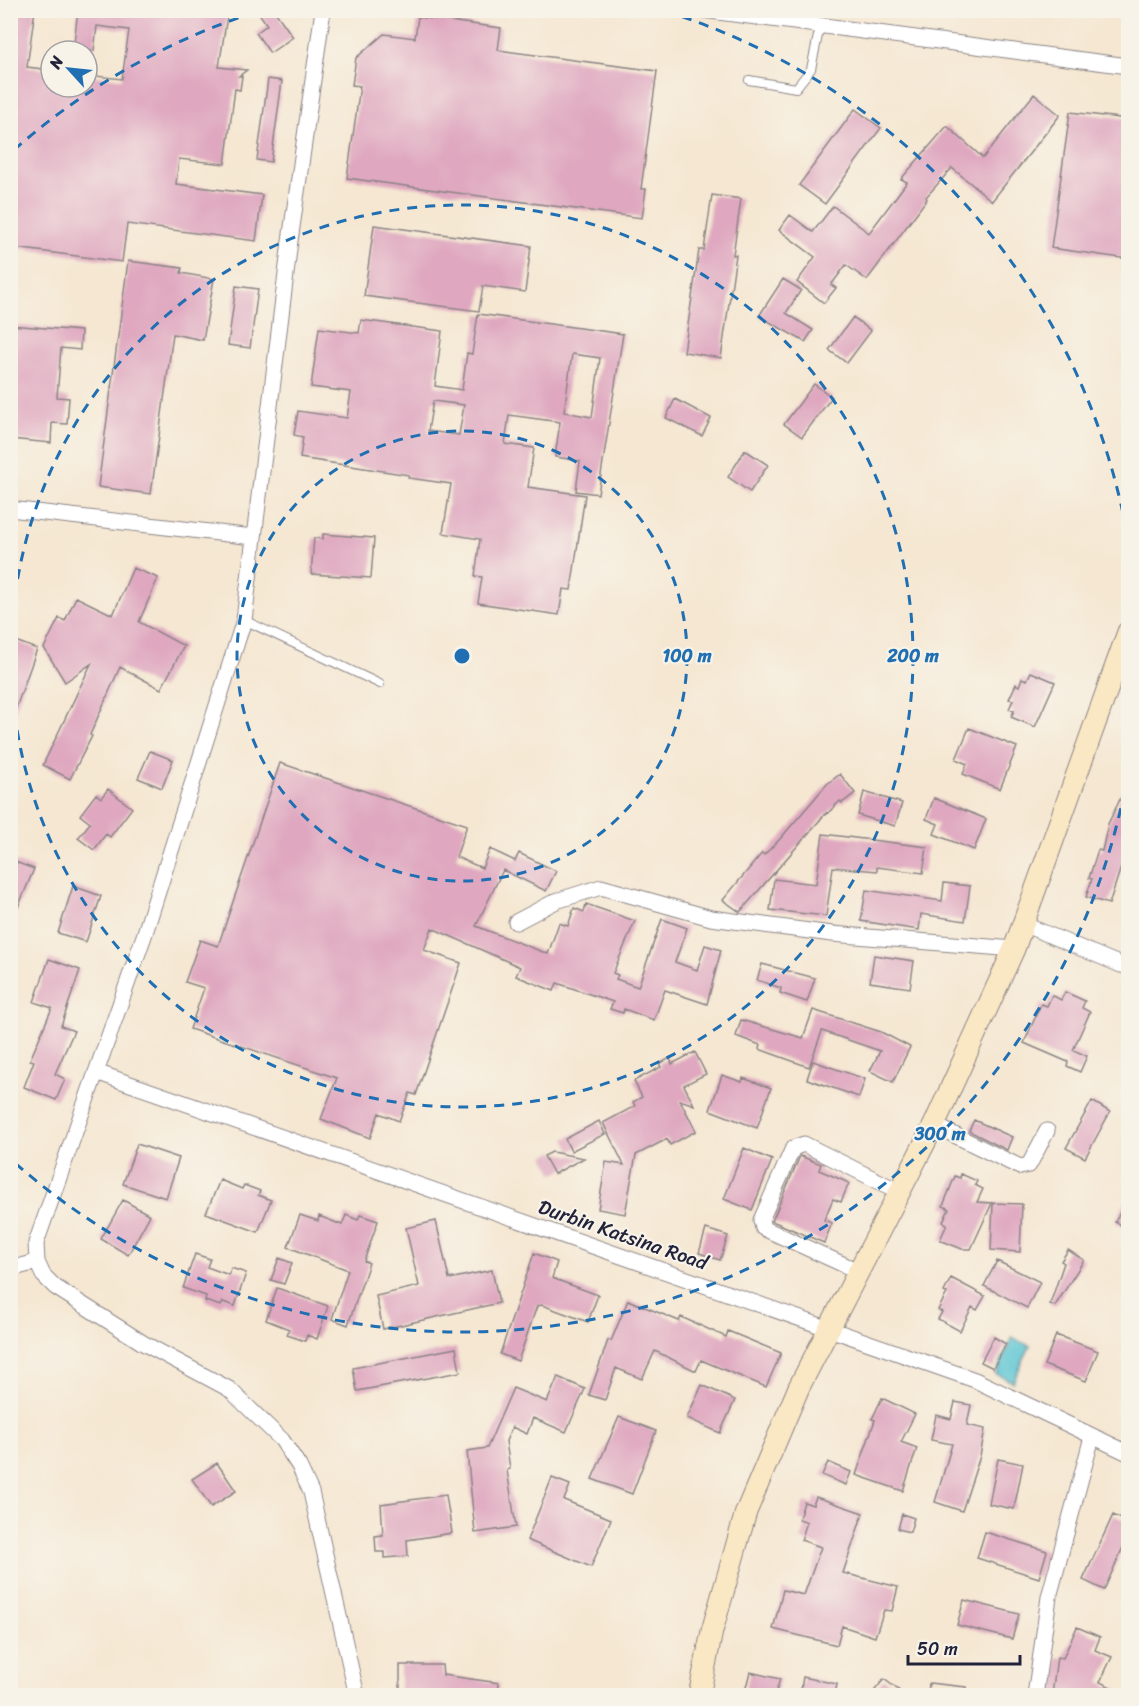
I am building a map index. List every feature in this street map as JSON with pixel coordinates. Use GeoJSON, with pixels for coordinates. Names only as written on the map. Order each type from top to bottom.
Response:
{"type":"FeatureCollection","features":[{"type":"Feature","properties":{"kind":"street"},"geometry":{"type":"LineString","coordinates":[[322,10],[244,620],[144,936],[36,1243],[37,1262],[43,1275],[56,1287],[142,1343],[229,1389],[282,1440],[300,1466],[311,1492],[357,1695]]}},
{"type":"Feature","properties":{"kind":"street"},"geometry":{"type":"LineString","coordinates":[[703,10],[1128,66]]}},
{"type":"Feature","properties":{"kind":"street"},"geometry":{"type":"LineString","coordinates":[[10,509],[253,537]]}},
{"type":"Feature","properties":{"kind":"street"},"geometry":{"type":"LineString","coordinates":[[699,1695],[712,1631],[746,1512],[799,1388],[831,1330],[934,1125],[1014,949],[1128,632]]}},
{"type":"Feature","properties":{"kind":"street"},"geometry":{"type":"LineString","coordinates":[[516,922],[556,901],[601,887],[711,918],[832,934],[1014,949]]}},
{"type":"Feature","properties":{"kind":"street"},"geometry":{"type":"LineString","coordinates":[[1023,924],[1128,966]]}},
{"type":"Feature","properties":{"kind":"street","name":"Durbin Katsina Road"},"geometry":{"type":"LineString","coordinates":[[96,1072],[975,1380],[1128,1453]]}},
{"type":"Feature","properties":{"kind":"street"},"geometry":{"type":"LineString","coordinates":[[934,1125],[1020,1167],[1029,1165],[1047,1131]]}},
{"type":"Feature","properties":{"kind":"street"},"geometry":{"type":"LineString","coordinates":[[860,1272],[763,1228],[761,1220],[793,1148],[804,1144],[900,1192]]}},
{"type":"Feature","properties":{"kind":"street"},"geometry":{"type":"LineString","coordinates":[[10,1269],[37,1262]]}},
{"type":"Feature","properties":{"kind":"street"},"geometry":{"type":"LineString","coordinates":[[1035,1695],[1049,1597],[1092,1437]]}},
{"type":"Feature","properties":{"kind":"lane"},"geometry":{"type":"LineString","coordinates":[[749,80],[796,88],[811,69],[820,26]]}},
{"type":"Feature","properties":{"kind":"lane"},"geometry":{"type":"LineString","coordinates":[[244,620],[380,684]]}},
{"type":"Feature","properties":{"kind":"water"},"geometry":{"type":"Polygon","coordinates":[[[1012,1338],[1030,1346],[1013,1382],[996,1374],[1012,1338]]]}},
{"type":"Feature","properties":{"kind":"building"},"geometry":{"type":"Polygon","coordinates":[[[10,10],[35,10],[27,67],[39,68],[39,99],[99,99],[99,76],[122,79],[129,30],[97,26],[95,39],[74,39],[78,10],[228,10],[219,67],[247,70],[239,76],[242,76],[240,90],[235,89],[225,164],[179,159],[176,184],[262,195],[256,241],[127,224],[122,262],[16,248],[17,243],[10,242],[10,10]]]}},
{"type":"Feature","properties":{"kind":"building"},"geometry":{"type":"Polygon","coordinates":[[[257,10],[274,10],[293,37],[270,53],[256,33],[267,25],[257,10]]]}},
{"type":"Feature","properties":{"kind":"building"},"geometry":{"type":"Polygon","coordinates":[[[418,17],[501,28],[498,50],[657,71],[641,189],[646,189],[642,218],[347,178],[360,86],[352,85],[356,58],[384,34],[415,38],[418,17]]]}},
{"type":"Feature","properties":{"kind":"building"},"geometry":{"type":"Polygon","coordinates":[[[268,79],[282,81],[271,162],[257,160],[268,79]]]}},
{"type":"Feature","properties":{"kind":"building"},"geometry":{"type":"Polygon","coordinates":[[[1034,94],[1060,115],[992,201],[952,168],[926,197],[927,199],[867,280],[846,265],[831,285],[836,288],[824,303],[797,282],[815,257],[779,230],[790,215],[813,232],[833,206],[869,233],[907,182],[901,179],[947,126],[983,158],[1034,94]]]}},
{"type":"Feature","properties":{"kind":"building"},"geometry":{"type":"Polygon","coordinates":[[[855,109],[881,128],[825,204],[799,185],[855,109]]]}},
{"type":"Feature","properties":{"kind":"building"},"geometry":{"type":"Polygon","coordinates":[[[1070,112],[1128,119],[1128,259],[1051,248],[1070,112]]]}},
{"type":"Feature","properties":{"kind":"building"},"geometry":{"type":"Polygon","coordinates":[[[712,195],[741,199],[733,255],[736,255],[721,358],[684,352],[699,250],[704,250],[712,195]]]}},
{"type":"Feature","properties":{"kind":"building"},"geometry":{"type":"Polygon","coordinates":[[[374,225],[531,246],[525,292],[483,286],[479,311],[364,296],[374,225]]]}},
{"type":"Feature","properties":{"kind":"building"},"geometry":{"type":"Polygon","coordinates":[[[128,261],[182,268],[181,273],[214,279],[203,340],[173,334],[151,494],[98,487],[128,261]]]}},
{"type":"Feature","properties":{"kind":"building"},"geometry":{"type":"Polygon","coordinates":[[[783,279],[801,290],[786,313],[813,330],[805,342],[759,316],[783,279]]]}},
{"type":"Feature","properties":{"kind":"building"},"geometry":{"type":"Polygon","coordinates":[[[236,286],[258,289],[250,348],[228,345],[236,286]]]}},
{"type":"Feature","properties":{"kind":"building"},"geometry":{"type":"Polygon","coordinates":[[[478,314],[623,334],[598,494],[576,491],[580,461],[555,457],[560,422],[509,415],[505,444],[534,448],[528,487],[585,495],[571,590],[563,589],[559,615],[478,603],[482,577],[475,576],[480,539],[443,533],[451,484],[300,458],[303,437],[294,435],[298,411],[347,418],[351,392],[311,387],[319,328],[359,333],[361,320],[442,331],[435,386],[462,390],[467,353],[472,354],[478,314]],[[572,354],[564,412],[592,417],[600,358],[572,354]],[[433,401],[428,431],[459,435],[464,405],[433,401]]]}},
{"type":"Feature","properties":{"kind":"building"},"geometry":{"type":"Polygon","coordinates":[[[853,317],[871,331],[847,363],[829,350],[853,317]]]}},
{"type":"Feature","properties":{"kind":"building"},"geometry":{"type":"Polygon","coordinates":[[[10,325],[81,331],[80,350],[61,348],[57,397],[69,398],[67,424],[52,423],[51,443],[10,439],[10,325]]]}},
{"type":"Feature","properties":{"kind":"building"},"geometry":{"type":"Polygon","coordinates":[[[814,384],[832,397],[802,437],[784,424],[814,384]]]}},
{"type":"Feature","properties":{"kind":"building"},"geometry":{"type":"Polygon","coordinates":[[[675,399],[711,418],[702,436],[666,418],[675,399]]]}},
{"type":"Feature","properties":{"kind":"building"},"geometry":{"type":"Polygon","coordinates":[[[745,450],[768,465],[750,492],[728,477],[745,450]]]}},
{"type":"Feature","properties":{"kind":"building"},"geometry":{"type":"Polygon","coordinates":[[[323,534],[374,538],[371,578],[311,574],[314,538],[323,539],[323,534]]]}},
{"type":"Feature","properties":{"kind":"building"},"geometry":{"type":"Polygon","coordinates":[[[133,568],[158,578],[139,622],[184,646],[161,689],[120,667],[90,735],[92,736],[70,779],[43,765],[91,664],[65,682],[44,648],[59,618],[65,621],[76,597],[113,615],[133,568]]]}},
{"type":"Feature","properties":{"kind":"building"},"geometry":{"type":"Polygon","coordinates":[[[10,639],[37,649],[12,719],[10,719],[10,639]]]}},
{"type":"Feature","properties":{"kind":"building"},"geometry":{"type":"Polygon","coordinates":[[[1031,672],[1055,682],[1035,727],[1011,717],[1014,711],[1009,709],[1013,700],[1009,699],[1016,684],[1019,686],[1022,678],[1027,680],[1031,672]]]}},
{"type":"Feature","properties":{"kind":"building"},"geometry":{"type":"Polygon","coordinates":[[[969,728],[1017,747],[1000,789],[963,774],[967,764],[956,759],[969,728]]]}},
{"type":"Feature","properties":{"kind":"building"},"geometry":{"type":"Polygon","coordinates":[[[150,751],[173,760],[162,788],[138,778],[150,751]]]}},
{"type":"Feature","properties":{"kind":"building"},"geometry":{"type":"Polygon","coordinates":[[[280,763],[467,825],[456,857],[482,868],[490,849],[515,861],[519,853],[556,871],[546,891],[503,870],[476,926],[548,954],[559,923],[568,926],[574,908],[584,912],[586,904],[635,921],[613,973],[618,975],[616,979],[638,987],[662,919],[687,928],[675,962],[697,970],[705,945],[721,950],[707,1004],[665,990],[654,1020],[624,1009],[623,1013],[610,1009],[613,1002],[557,983],[554,991],[516,976],[520,967],[432,928],[424,950],[461,963],[416,1095],[410,1093],[399,1121],[379,1113],[370,1138],[321,1119],[337,1078],[190,1029],[204,988],[185,982],[200,940],[218,946],[280,763]]]}},
{"type":"Feature","properties":{"kind":"building"},"geometry":{"type":"Polygon","coordinates":[[[840,774],[855,793],[842,803],[840,801],[826,815],[827,812],[740,912],[723,900],[762,853],[764,855],[780,839],[827,784],[840,774]]]}},
{"type":"Feature","properties":{"kind":"building"},"geometry":{"type":"Polygon","coordinates":[[[1128,783],[1128,846],[1109,904],[1086,897],[1098,850],[1102,851],[1108,824],[1128,783]]]}},
{"type":"Feature","properties":{"kind":"building"},"geometry":{"type":"Polygon","coordinates":[[[108,789],[132,808],[110,837],[106,834],[94,850],[78,838],[90,823],[80,815],[96,794],[101,798],[108,789]]]}},
{"type":"Feature","properties":{"kind":"building"},"geometry":{"type":"Polygon","coordinates":[[[864,792],[902,803],[895,826],[858,815],[864,792]]]}},
{"type":"Feature","properties":{"kind":"building"},"geometry":{"type":"Polygon","coordinates":[[[934,798],[986,819],[974,850],[934,834],[938,824],[926,819],[934,798]]]}},
{"type":"Feature","properties":{"kind":"building"},"geometry":{"type":"Polygon","coordinates":[[[823,834],[927,847],[923,873],[877,867],[877,871],[833,867],[826,916],[770,910],[774,879],[816,884],[823,834]]]}},
{"type":"Feature","properties":{"kind":"building"},"geometry":{"type":"Polygon","coordinates":[[[10,860],[34,869],[11,924],[10,924],[10,860]]]}},
{"type":"Feature","properties":{"kind":"building"},"geometry":{"type":"Polygon","coordinates":[[[944,883],[970,886],[965,921],[921,914],[919,930],[861,921],[866,890],[942,901],[944,883]]]}},
{"type":"Feature","properties":{"kind":"building"},"geometry":{"type":"Polygon","coordinates":[[[73,886],[101,896],[86,942],[58,933],[73,886]]]}},
{"type":"Feature","properties":{"kind":"building"},"geometry":{"type":"Polygon","coordinates":[[[874,955],[914,961],[910,988],[870,982],[874,955]]]}},
{"type":"Feature","properties":{"kind":"building"},"geometry":{"type":"Polygon","coordinates":[[[49,959],[80,970],[61,1026],[74,1031],[55,1074],[65,1079],[56,1100],[24,1087],[34,1061],[30,1060],[52,1008],[34,1002],[49,959]]]}},
{"type":"Feature","properties":{"kind":"building"},"geometry":{"type":"Polygon","coordinates":[[[762,964],[815,978],[807,1002],[780,993],[781,988],[757,980],[762,964]]]}},
{"type":"Feature","properties":{"kind":"building"},"geometry":{"type":"Polygon","coordinates":[[[1065,992],[1085,1001],[1082,1008],[1090,1012],[1073,1050],[1087,1056],[1080,1072],[1067,1066],[1068,1062],[1024,1043],[1041,1004],[1047,1006],[1052,995],[1061,1000],[1065,992]]]}},
{"type":"Feature","properties":{"kind":"building"},"geometry":{"type":"Polygon","coordinates":[[[813,1010],[881,1032],[910,1047],[893,1082],[870,1071],[880,1051],[822,1031],[809,1067],[759,1049],[760,1045],[736,1036],[741,1020],[803,1038],[813,1010]]]}},
{"type":"Feature","properties":{"kind":"building"},"geometry":{"type":"Polygon","coordinates":[[[695,1052],[706,1074],[684,1085],[694,1105],[680,1100],[696,1131],[670,1145],[667,1139],[636,1155],[625,1214],[598,1209],[606,1162],[624,1165],[603,1123],[635,1106],[633,1102],[642,1097],[634,1081],[661,1067],[659,1064],[670,1058],[672,1064],[695,1052]]]}},
{"type":"Feature","properties":{"kind":"building"},"geometry":{"type":"Polygon","coordinates":[[[813,1061],[865,1079],[859,1097],[807,1079],[813,1061]]]}},
{"type":"Feature","properties":{"kind":"building"},"geometry":{"type":"Polygon","coordinates":[[[722,1075],[742,1082],[743,1078],[771,1088],[757,1128],[710,1110],[722,1075]]]}},
{"type":"Feature","properties":{"kind":"building"},"geometry":{"type":"Polygon","coordinates":[[[1092,1101],[1110,1112],[1085,1158],[1066,1148],[1092,1101]]]}},
{"type":"Feature","properties":{"kind":"building"},"geometry":{"type":"Polygon","coordinates":[[[974,1120],[1012,1137],[1007,1150],[969,1131],[974,1120]]]}},
{"type":"Feature","properties":{"kind":"building"},"geometry":{"type":"Polygon","coordinates":[[[599,1121],[605,1134],[571,1151],[565,1139],[599,1121]]]}},
{"type":"Feature","properties":{"kind":"building"},"geometry":{"type":"Polygon","coordinates":[[[137,1144],[179,1158],[166,1198],[123,1184],[137,1144]]]}},
{"type":"Feature","properties":{"kind":"building"},"geometry":{"type":"Polygon","coordinates":[[[744,1148],[772,1160],[752,1210],[724,1199],[744,1148]]]}},
{"type":"Feature","properties":{"kind":"building"},"geometry":{"type":"Polygon","coordinates":[[[552,1152],[584,1158],[554,1174],[544,1156],[552,1152]]]}},
{"type":"Feature","properties":{"kind":"building"},"geometry":{"type":"Polygon","coordinates":[[[800,1156],[821,1164],[819,1170],[849,1183],[841,1202],[833,1199],[824,1220],[832,1223],[824,1243],[772,1221],[800,1156]]]}},
{"type":"Feature","properties":{"kind":"building"},"geometry":{"type":"Polygon","coordinates":[[[961,1174],[977,1181],[975,1185],[983,1189],[977,1202],[992,1203],[971,1249],[962,1249],[940,1240],[947,1224],[943,1222],[949,1209],[943,1206],[955,1176],[960,1178],[961,1174]]]}},
{"type":"Feature","properties":{"kind":"building"},"geometry":{"type":"Polygon","coordinates":[[[220,1180],[242,1189],[244,1185],[260,1191],[258,1195],[271,1200],[258,1232],[206,1213],[220,1180]]]}},
{"type":"Feature","properties":{"kind":"building"},"geometry":{"type":"Polygon","coordinates":[[[1128,1197],[1128,1230],[1115,1222],[1128,1197]]]}},
{"type":"Feature","properties":{"kind":"building"},"geometry":{"type":"Polygon","coordinates":[[[123,1200],[150,1215],[128,1255],[101,1239],[123,1200]]]}},
{"type":"Feature","properties":{"kind":"building"},"geometry":{"type":"Polygon","coordinates":[[[993,1203],[1022,1204],[1020,1252],[991,1250],[993,1203]]]}},
{"type":"Feature","properties":{"kind":"building"},"geometry":{"type":"Polygon","coordinates":[[[300,1215],[318,1221],[319,1216],[342,1225],[346,1215],[358,1220],[360,1215],[378,1221],[364,1261],[369,1263],[348,1325],[332,1319],[348,1270],[288,1247],[300,1215]]]}},
{"type":"Feature","properties":{"kind":"building"},"geometry":{"type":"Polygon","coordinates":[[[436,1221],[449,1279],[492,1270],[499,1303],[383,1329],[376,1296],[419,1286],[406,1228],[436,1221]]]}},
{"type":"Feature","properties":{"kind":"building"},"geometry":{"type":"Polygon","coordinates":[[[706,1229],[728,1236],[720,1260],[699,1253],[706,1229]]]}},
{"type":"Feature","properties":{"kind":"building"},"geometry":{"type":"Polygon","coordinates":[[[1068,1250],[1084,1260],[1055,1306],[1050,1304],[1064,1263],[1061,1261],[1068,1250]]]}},
{"type":"Feature","properties":{"kind":"building"},"geometry":{"type":"Polygon","coordinates":[[[534,1253],[557,1262],[552,1278],[598,1295],[588,1322],[542,1305],[537,1306],[518,1361],[500,1354],[534,1253]]]}},
{"type":"Feature","properties":{"kind":"building"},"geometry":{"type":"Polygon","coordinates":[[[195,1254],[210,1259],[207,1267],[229,1275],[231,1268],[246,1273],[235,1306],[223,1302],[221,1306],[205,1301],[206,1296],[183,1288],[195,1254]]]}},
{"type":"Feature","properties":{"kind":"building"},"geometry":{"type":"Polygon","coordinates":[[[279,1258],[292,1263],[284,1284],[271,1280],[279,1258]]]}},
{"type":"Feature","properties":{"kind":"building"},"geometry":{"type":"Polygon","coordinates":[[[997,1261],[1040,1282],[1027,1308],[984,1286],[997,1261]]]}},
{"type":"Feature","properties":{"kind":"building"},"geometry":{"type":"Polygon","coordinates":[[[951,1278],[985,1296],[977,1310],[972,1307],[960,1331],[938,1319],[942,1312],[938,1310],[947,1293],[944,1292],[951,1278]]]}},
{"type":"Feature","properties":{"kind":"building"},"geometry":{"type":"Polygon","coordinates":[[[277,1288],[328,1306],[317,1339],[307,1335],[305,1341],[287,1335],[289,1329],[266,1320],[277,1288]]]}},
{"type":"Feature","properties":{"kind":"building"},"geometry":{"type":"Polygon","coordinates":[[[628,1300],[679,1321],[681,1317],[726,1337],[728,1331],[781,1353],[766,1387],[701,1360],[696,1371],[655,1351],[642,1379],[616,1368],[605,1400],[589,1395],[608,1340],[611,1341],[628,1300]]]}},
{"type":"Feature","properties":{"kind":"building"},"geometry":{"type":"Polygon","coordinates":[[[1056,1335],[1098,1351],[1086,1381],[1044,1365],[1056,1335]]]}},
{"type":"Feature","properties":{"kind":"building"},"geometry":{"type":"Polygon","coordinates":[[[994,1337],[1006,1344],[993,1368],[981,1362],[994,1337]]]}},
{"type":"Feature","properties":{"kind":"building"},"geometry":{"type":"Polygon","coordinates":[[[456,1348],[460,1372],[357,1391],[353,1368],[456,1348]]]}},
{"type":"Feature","properties":{"kind":"building"},"geometry":{"type":"Polygon","coordinates":[[[558,1377],[585,1389],[566,1432],[533,1418],[527,1434],[512,1427],[506,1441],[510,1469],[507,1470],[516,1527],[475,1533],[467,1451],[487,1448],[513,1388],[547,1402],[558,1377]]]}},
{"type":"Feature","properties":{"kind":"building"},"geometry":{"type":"Polygon","coordinates":[[[702,1385],[735,1400],[720,1433],[687,1418],[702,1385]]]}},
{"type":"Feature","properties":{"kind":"building"},"geometry":{"type":"Polygon","coordinates":[[[882,1398],[915,1414],[901,1442],[917,1448],[903,1491],[856,1475],[875,1420],[872,1419],[882,1398]]]}},
{"type":"Feature","properties":{"kind":"building"},"geometry":{"type":"Polygon","coordinates":[[[955,1402],[971,1405],[967,1425],[985,1429],[980,1456],[962,1511],[935,1502],[952,1444],[931,1440],[936,1415],[951,1419],[955,1402]]]}},
{"type":"Feature","properties":{"kind":"building"},"geometry":{"type":"Polygon","coordinates":[[[619,1417],[656,1431],[632,1494],[592,1479],[619,1417]]]}},
{"type":"Feature","properties":{"kind":"building"},"geometry":{"type":"Polygon","coordinates":[[[998,1459],[1023,1464],[1014,1509],[989,1504],[998,1459]]]}},
{"type":"Feature","properties":{"kind":"building"},"geometry":{"type":"Polygon","coordinates":[[[828,1462],[851,1472],[846,1485],[822,1475],[828,1462]]]}},
{"type":"Feature","properties":{"kind":"building"},"geometry":{"type":"Polygon","coordinates":[[[217,1463],[236,1491],[211,1507],[192,1479],[217,1463]]]}},
{"type":"Feature","properties":{"kind":"building"},"geometry":{"type":"Polygon","coordinates":[[[552,1478],[570,1485],[564,1500],[611,1519],[591,1567],[527,1540],[552,1478]]]}},
{"type":"Feature","properties":{"kind":"building"},"geometry":{"type":"Polygon","coordinates":[[[446,1495],[452,1533],[407,1540],[408,1556],[385,1558],[385,1552],[376,1552],[375,1536],[383,1535],[381,1504],[446,1495]]]}},
{"type":"Feature","properties":{"kind":"building"},"geometry":{"type":"Polygon","coordinates":[[[816,1497],[863,1513],[843,1573],[898,1587],[892,1611],[884,1610],[875,1637],[842,1626],[837,1645],[773,1629],[783,1590],[804,1595],[821,1547],[801,1540],[807,1522],[799,1519],[804,1502],[813,1505],[816,1497]]]}},
{"type":"Feature","properties":{"kind":"building"},"geometry":{"type":"Polygon","coordinates":[[[902,1514],[914,1518],[910,1532],[898,1529],[902,1514]]]}},
{"type":"Feature","properties":{"kind":"building"},"geometry":{"type":"Polygon","coordinates":[[[1113,1515],[1128,1522],[1128,1536],[1104,1590],[1083,1580],[1113,1515]]]}},
{"type":"Feature","properties":{"kind":"building"},"geometry":{"type":"Polygon","coordinates":[[[985,1532],[1047,1551],[1039,1578],[977,1558],[985,1532]]]}},
{"type":"Feature","properties":{"kind":"building"},"geometry":{"type":"Polygon","coordinates":[[[964,1600],[1019,1614],[1012,1639],[957,1625],[964,1600]]]}},
{"type":"Feature","properties":{"kind":"building"},"geometry":{"type":"Polygon","coordinates":[[[1077,1627],[1100,1637],[1095,1650],[1112,1657],[1100,1682],[1128,1695],[1052,1695],[1057,1657],[1063,1658],[1077,1627]]]}},
{"type":"Feature","properties":{"kind":"building"},"geometry":{"type":"Polygon","coordinates":[[[400,1665],[442,1665],[443,1675],[499,1683],[498,1695],[400,1695],[400,1665]]]}},
{"type":"Feature","properties":{"kind":"building"},"geometry":{"type":"Polygon","coordinates":[[[750,1672],[780,1679],[775,1695],[744,1695],[750,1672]]]}},
{"type":"Feature","properties":{"kind":"building"},"geometry":{"type":"Polygon","coordinates":[[[803,1677],[837,1684],[835,1695],[800,1695],[803,1677]]]}},
{"type":"Feature","properties":{"kind":"building"},"geometry":{"type":"Polygon","coordinates":[[[884,1679],[905,1695],[871,1695],[884,1679]]]}},
{"type":"Feature","properties":{"kind":"building"},"geometry":{"type":"Polygon","coordinates":[[[929,1683],[966,1687],[966,1695],[928,1695],[929,1683]]]}}]}
